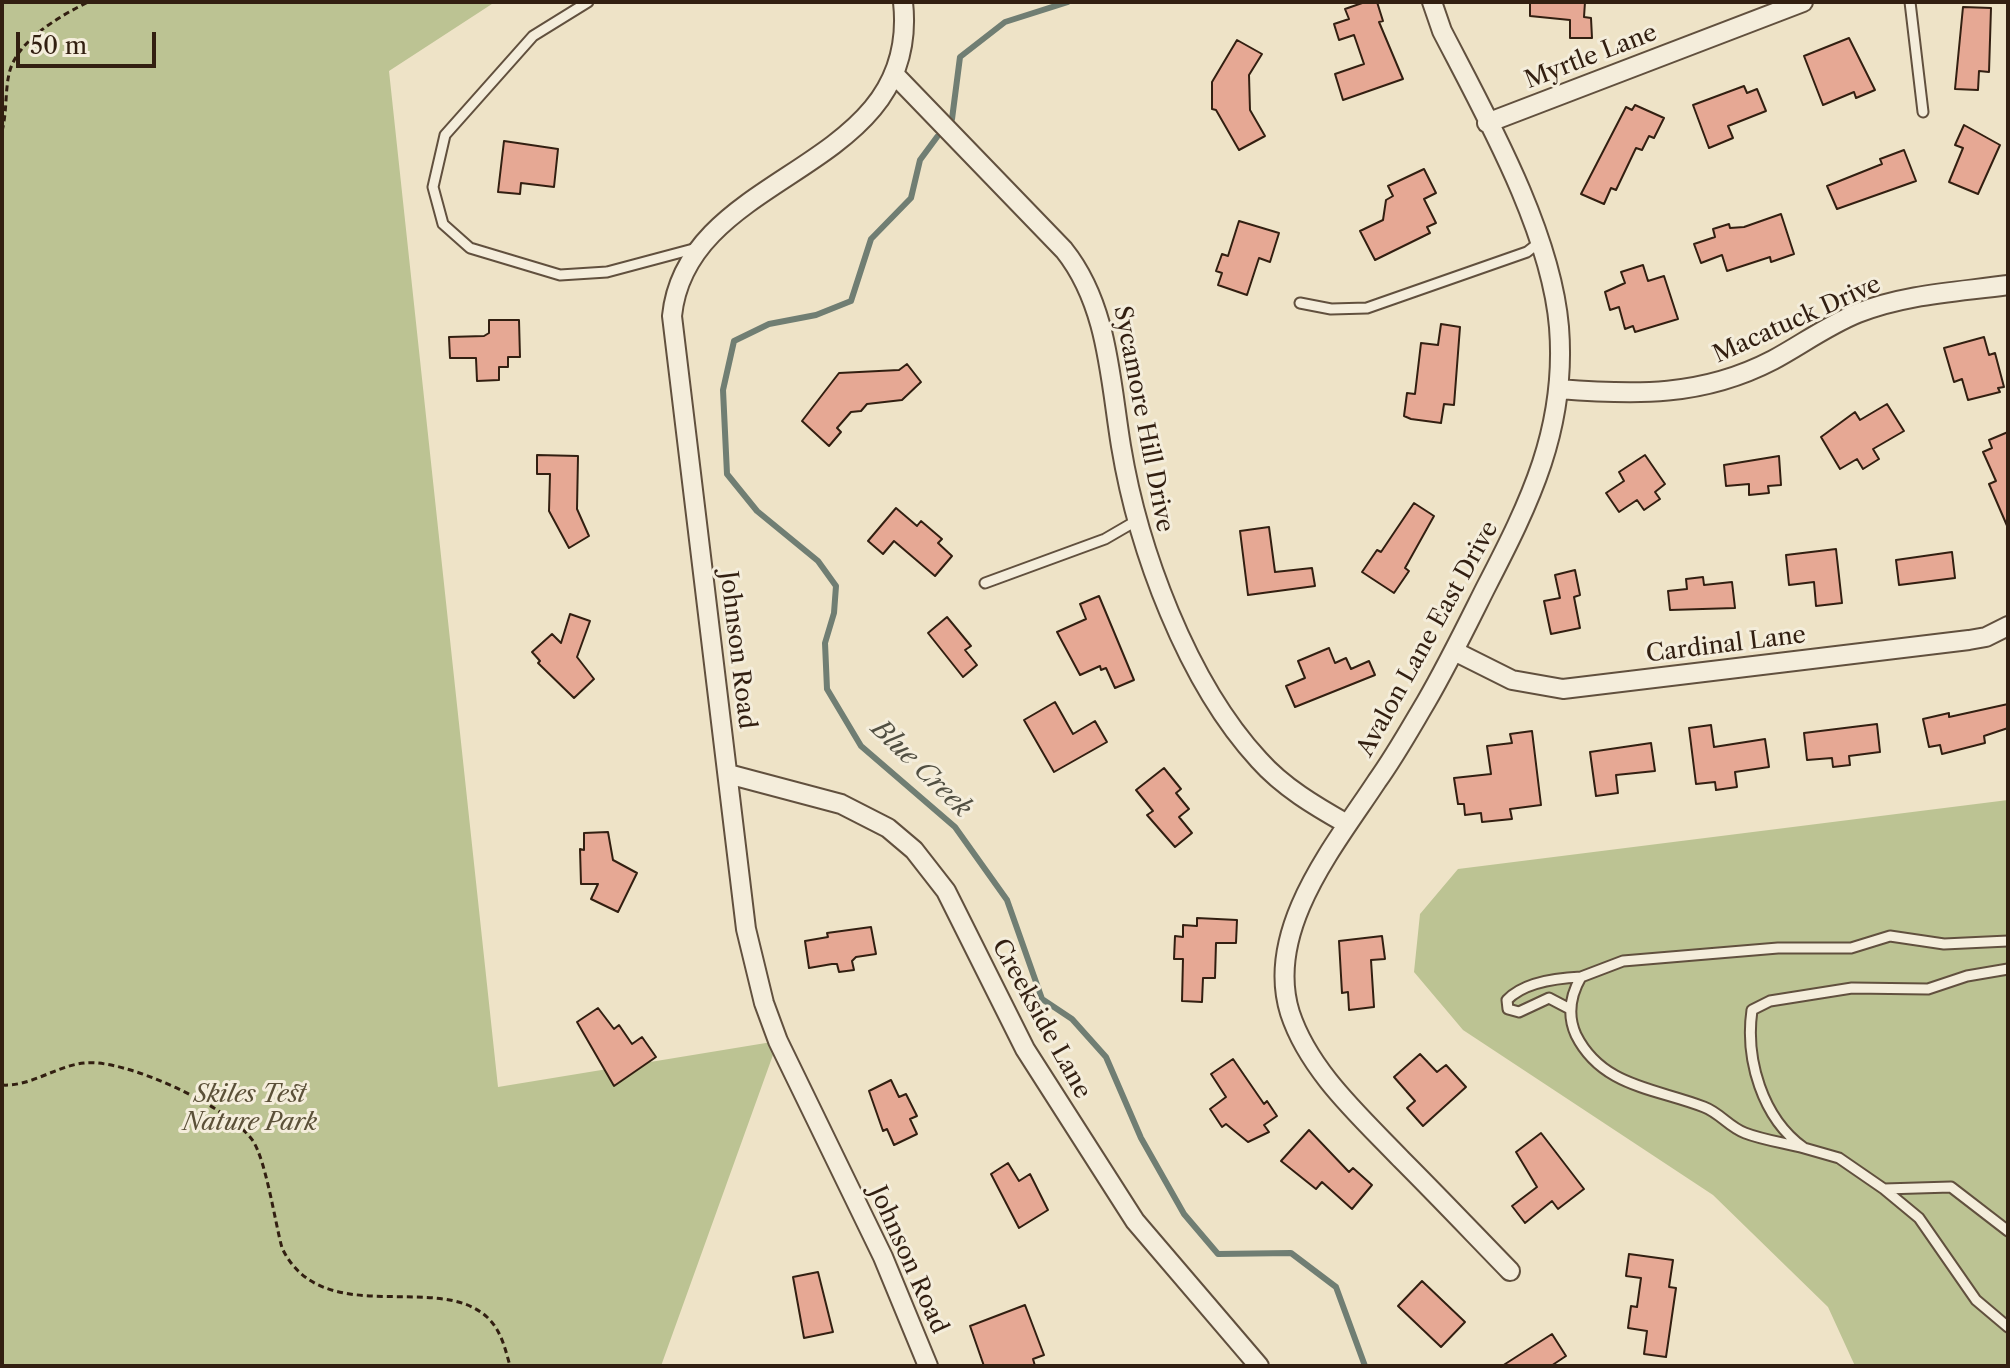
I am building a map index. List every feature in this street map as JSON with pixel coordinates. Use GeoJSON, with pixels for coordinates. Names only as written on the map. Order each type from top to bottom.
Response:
{"type":"FeatureCollection","features":[{"type":"Feature","properties":{"kind":"street","name":"Johnson Road"},"geometry":{"type":"LineString","coordinates":[[903,2],[902,45],[894,74],[878,104],[855,129],[717,228],[697,248],[680,280],[672,316],[746,929],[764,1003],[778,1041],[883,1257],[928,1366]]}},
{"type":"Feature","properties":{"kind":"street","name":"Avalon Lane East Drive"},"geometry":{"type":"LineString","coordinates":[[1432,2],[1541,241],[1557,309],[1559,389],[1551,434],[1532,495],[1454,651],[1393,756],[1320,865],[1296,920],[1285,976],[1291,1014],[1312,1056],[1344,1099],[1510,1271]]}},
{"type":"Feature","properties":{"kind":"street","name":"Myrtle Lane"},"geometry":{"type":"LineString","coordinates":[[1487,123],[1803,2]]}},
{"type":"Feature","properties":{"kind":"street","name":"Sycamore Hill Drive"},"geometry":{"type":"LineString","coordinates":[[894,74],[1064,250],[1088,283],[1099,314],[1136,521],[1183,639],[1237,732],[1279,779],[1347,824]]}},
{"type":"Feature","properties":{"kind":"street","name":"Macatuck Drive"},"geometry":{"type":"LineString","coordinates":[[1559,389],[1626,394],[1694,390],[1735,378],[1841,321],[1875,307],[1911,298],[2008,285]]}},
{"type":"Feature","properties":{"kind":"street","name":"Cardinal Lane"},"geometry":{"type":"LineString","coordinates":[[1454,651],[1512,680],[1563,689],[1969,640],[1986,637],[2008,626]]}},
{"type":"Feature","properties":{"kind":"street","name":"Creekside Lane"},"geometry":{"type":"LineString","coordinates":[[728,774],[841,804],[888,828],[914,850],[946,891],[1025,1049],[1135,1221],[1259,1366]]}},
{"type":"Feature","properties":{"kind":"lane"},"geometry":{"type":"LineString","coordinates":[[588,2],[533,36],[445,135],[433,187],[443,224],[470,248],[560,275],[607,272],[697,248]]}},
{"type":"Feature","properties":{"kind":"lane"},"geometry":{"type":"LineString","coordinates":[[1910,2],[1923,112]]}},
{"type":"Feature","properties":{"kind":"lane"},"geometry":{"type":"LineString","coordinates":[[1300,303],[1331,309],[1367,308],[1527,252],[1541,241]]}},
{"type":"Feature","properties":{"kind":"lane"},"geometry":{"type":"LineString","coordinates":[[985,583],[1105,539],[1136,521]]}},
{"type":"Feature","properties":{"kind":"lane"},"geometry":{"type":"LineString","coordinates":[[1570,1009],[1549,998],[1519,1012],[1508,1009],[1507,1000],[1514,992],[1558,978],[1581,977],[1623,961],[1778,948],[1851,948],[1890,936],[1944,944],[2008,941]]}},
{"type":"Feature","properties":{"kind":"lane"},"geometry":{"type":"LineString","coordinates":[[1804,1148],[1785,1129],[1760,1091],[1750,1027],[1752,1010],[1770,1001],[1852,988],[1928,989],[1967,976],[2008,969]]}},
{"type":"Feature","properties":{"kind":"lane"},"geometry":{"type":"LineString","coordinates":[[1581,977],[1570,1009],[1572,1025],[1584,1051],[1599,1067],[1624,1083],[1715,1111],[1746,1133],[1839,1158],[1919,1218],[1976,1300],[2008,1327]]}},
{"type":"Feature","properties":{"kind":"lane"},"geometry":{"type":"LineString","coordinates":[[1884,1189],[1951,1187],[2008,1231]]}},
{"type":"Feature","properties":{"kind":"path"},"geometry":{"type":"LineString","coordinates":[[2,131],[9,72],[16,57],[50,24],[88,2]]}},
{"type":"Feature","properties":{"kind":"path"},"geometry":{"type":"LineString","coordinates":[[2,1085],[15,1086],[83,1063],[112,1062],[211,1107],[253,1142],[282,1248],[289,1264],[303,1278],[331,1289],[362,1295],[450,1299],[471,1307],[486,1316],[501,1334],[510,1366]]}},
{"type":"Feature","properties":{"kind":"green space","name":"Skiles Test Nature Park"},"geometry":{"type":"Polygon","coordinates":[[[2,2],[495,2],[389,71],[498,1087],[778,1041],[661,1366],[2,1366],[2,2]]]}},
{"type":"Feature","properties":{"kind":"green space"},"geometry":{"type":"Polygon","coordinates":[[[2008,800],[2008,1366],[1855,1366],[1828,1307],[1713,1195],[1463,1030],[1414,972],[1420,914],[1458,869],[2008,800]]]}},
{"type":"Feature","properties":{"kind":"building"},"geometry":{"type":"Polygon","coordinates":[[[1365,2],[1377,2],[1383,21],[1379,22],[1403,79],[1343,100],[1335,74],[1364,64],[1354,35],[1339,40],[1334,24],[1349,19],[1345,9],[1365,2]]]}},
{"type":"Feature","properties":{"kind":"building"},"geometry":{"type":"Polygon","coordinates":[[[1530,2],[1585,2],[1584,17],[1591,18],[1592,38],[1570,38],[1570,20],[1530,16],[1530,2]]]}},
{"type":"Feature","properties":{"kind":"building"},"geometry":{"type":"Polygon","coordinates":[[[1963,7],[1991,8],[1989,72],[1979,71],[1978,90],[1955,89],[1963,7]]]}},
{"type":"Feature","properties":{"kind":"building"},"geometry":{"type":"Polygon","coordinates":[[[1849,38],[1875,90],[1856,98],[1854,92],[1823,105],[1804,56],[1849,38]]]}},
{"type":"Feature","properties":{"kind":"building"},"geometry":{"type":"Polygon","coordinates":[[[1237,40],[1262,54],[1249,75],[1250,110],[1265,136],[1239,150],[1216,110],[1212,109],[1212,82],[1237,40]]]}},
{"type":"Feature","properties":{"kind":"building"},"geometry":{"type":"Polygon","coordinates":[[[1744,86],[1747,93],[1757,89],[1766,111],[1728,126],[1733,138],[1709,148],[1693,105],[1744,86]]]}},
{"type":"Feature","properties":{"kind":"building"},"geometry":{"type":"Polygon","coordinates":[[[1635,105],[1664,118],[1654,138],[1649,136],[1642,150],[1636,148],[1616,190],[1611,188],[1604,204],[1581,194],[1626,107],[1632,110],[1635,105]]]}},
{"type":"Feature","properties":{"kind":"building"},"geometry":{"type":"Polygon","coordinates":[[[1964,125],[2000,145],[1978,194],[1949,182],[1963,148],[1955,145],[1964,125]]]}},
{"type":"Feature","properties":{"kind":"building"},"geometry":{"type":"Polygon","coordinates":[[[504,141],[558,149],[554,187],[521,183],[520,194],[498,192],[504,141]]]}},
{"type":"Feature","properties":{"kind":"building"},"geometry":{"type":"Polygon","coordinates":[[[1904,150],[1916,181],[1837,209],[1827,186],[1882,164],[1880,159],[1904,150]]]}},
{"type":"Feature","properties":{"kind":"building"},"geometry":{"type":"Polygon","coordinates":[[[1424,169],[1436,193],[1424,199],[1436,223],[1427,227],[1430,233],[1375,260],[1360,231],[1383,220],[1386,200],[1393,196],[1388,186],[1424,169]]]}},
{"type":"Feature","properties":{"kind":"building"},"geometry":{"type":"Polygon","coordinates":[[[1781,214],[1794,254],[1771,262],[1770,257],[1727,271],[1722,255],[1701,263],[1694,244],[1715,237],[1713,229],[1729,224],[1730,228],[1744,227],[1781,214]]]}},
{"type":"Feature","properties":{"kind":"building"},"geometry":{"type":"Polygon","coordinates":[[[1239,221],[1279,233],[1270,262],[1259,258],[1247,295],[1218,285],[1222,273],[1216,271],[1222,254],[1228,256],[1239,221]]]}},
{"type":"Feature","properties":{"kind":"building"},"geometry":{"type":"Polygon","coordinates":[[[1643,265],[1648,281],[1664,276],[1678,319],[1635,332],[1633,326],[1625,329],[1619,307],[1610,310],[1605,292],[1625,283],[1621,272],[1643,265]]]}},
{"type":"Feature","properties":{"kind":"building"},"geometry":{"type":"Polygon","coordinates":[[[489,320],[519,320],[520,357],[508,357],[508,367],[499,367],[499,380],[477,381],[476,358],[450,358],[449,337],[484,336],[489,333],[489,320]]]}},
{"type":"Feature","properties":{"kind":"building"},"geometry":{"type":"Polygon","coordinates":[[[1441,324],[1460,327],[1454,405],[1444,404],[1441,423],[1411,419],[1404,416],[1407,393],[1415,394],[1421,343],[1438,345],[1441,324]]]}},
{"type":"Feature","properties":{"kind":"building"},"geometry":{"type":"Polygon","coordinates":[[[1984,337],[1989,355],[1995,353],[2004,387],[1998,388],[2000,392],[1968,400],[1962,379],[1954,382],[1944,348],[1984,337]]]}},
{"type":"Feature","properties":{"kind":"building"},"geometry":{"type":"Polygon","coordinates":[[[907,364],[921,382],[902,400],[867,404],[861,411],[851,412],[837,428],[841,432],[829,446],[802,421],[839,373],[899,370],[907,364]]]}},
{"type":"Feature","properties":{"kind":"building"},"geometry":{"type":"Polygon","coordinates":[[[1887,404],[1904,431],[1873,449],[1879,459],[1863,469],[1857,459],[1840,469],[1821,437],[1855,412],[1860,420],[1887,404]]]}},
{"type":"Feature","properties":{"kind":"building"},"geometry":{"type":"Polygon","coordinates":[[[2008,432],[2008,528],[1989,484],[1996,481],[1983,452],[1992,448],[1989,440],[2008,432]]]}},
{"type":"Feature","properties":{"kind":"building"},"geometry":{"type":"Polygon","coordinates":[[[537,455],[578,456],[577,509],[589,536],[569,548],[549,511],[550,474],[537,474],[537,455]]]}},
{"type":"Feature","properties":{"kind":"building"},"geometry":{"type":"Polygon","coordinates":[[[1645,455],[1665,484],[1655,492],[1660,499],[1644,510],[1637,500],[1619,512],[1606,493],[1624,481],[1619,472],[1645,455]]]}},
{"type":"Feature","properties":{"kind":"building"},"geometry":{"type":"Polygon","coordinates":[[[1779,456],[1781,485],[1768,486],[1769,493],[1749,495],[1749,484],[1726,486],[1724,465],[1779,456]]]}},
{"type":"Feature","properties":{"kind":"building"},"geometry":{"type":"Polygon","coordinates":[[[1414,503],[1434,516],[1405,568],[1409,571],[1394,593],[1362,572],[1377,550],[1381,552],[1414,503]]]}},
{"type":"Feature","properties":{"kind":"building"},"geometry":{"type":"Polygon","coordinates":[[[896,508],[917,526],[921,521],[942,539],[938,543],[952,556],[935,576],[894,541],[883,554],[868,541],[896,508]]]}},
{"type":"Feature","properties":{"kind":"building"},"geometry":{"type":"Polygon","coordinates":[[[1269,527],[1275,572],[1312,568],[1315,586],[1248,595],[1240,531],[1269,527]]]}},
{"type":"Feature","properties":{"kind":"building"},"geometry":{"type":"Polygon","coordinates":[[[1836,549],[1842,603],[1816,606],[1814,582],[1789,585],[1786,555],[1836,549]]]}},
{"type":"Feature","properties":{"kind":"building"},"geometry":{"type":"Polygon","coordinates":[[[1952,552],[1955,578],[1899,585],[1896,560],[1952,552]]]}},
{"type":"Feature","properties":{"kind":"building"},"geometry":{"type":"Polygon","coordinates":[[[1575,570],[1580,595],[1574,597],[1580,628],[1551,634],[1544,601],[1560,598],[1555,575],[1575,570]]]}},
{"type":"Feature","properties":{"kind":"building"},"geometry":{"type":"Polygon","coordinates":[[[1703,577],[1704,585],[1732,582],[1735,608],[1670,610],[1668,591],[1687,589],[1686,579],[1703,577]]]}},
{"type":"Feature","properties":{"kind":"building"},"geometry":{"type":"Polygon","coordinates":[[[1099,596],[1134,680],[1115,688],[1106,668],[1101,670],[1100,666],[1080,675],[1057,632],[1086,619],[1080,604],[1099,596]]]}},
{"type":"Feature","properties":{"kind":"building"},"geometry":{"type":"Polygon","coordinates":[[[570,614],[590,621],[577,657],[594,679],[574,698],[538,663],[540,661],[532,652],[552,634],[561,643],[570,614]]]}},
{"type":"Feature","properties":{"kind":"building"},"geometry":{"type":"Polygon","coordinates":[[[947,617],[971,646],[965,650],[977,665],[963,677],[928,633],[947,617]]]}},
{"type":"Feature","properties":{"kind":"building"},"geometry":{"type":"Polygon","coordinates":[[[1329,648],[1335,663],[1346,658],[1351,669],[1369,661],[1375,675],[1295,707],[1286,686],[1305,678],[1298,661],[1329,648]]]}},
{"type":"Feature","properties":{"kind":"building"},"geometry":{"type":"Polygon","coordinates":[[[1055,702],[1073,734],[1095,721],[1107,742],[1054,772],[1024,720],[1055,702]]]}},
{"type":"Feature","properties":{"kind":"building"},"geometry":{"type":"Polygon","coordinates":[[[2008,704],[2008,728],[1984,736],[1985,743],[1942,754],[1940,745],[1929,747],[1923,719],[1949,713],[1949,717],[2008,704]]]}},
{"type":"Feature","properties":{"kind":"building"},"geometry":{"type":"Polygon","coordinates":[[[1877,724],[1880,752],[1849,756],[1850,765],[1833,767],[1832,758],[1807,760],[1804,733],[1877,724]]]}},
{"type":"Feature","properties":{"kind":"building"},"geometry":{"type":"Polygon","coordinates":[[[1711,725],[1714,747],[1765,739],[1769,767],[1735,772],[1737,787],[1716,790],[1715,782],[1696,784],[1689,728],[1711,725]]]}},
{"type":"Feature","properties":{"kind":"building"},"geometry":{"type":"Polygon","coordinates":[[[1532,731],[1541,805],[1510,809],[1512,819],[1482,822],[1481,813],[1465,815],[1464,804],[1458,804],[1454,778],[1491,774],[1487,746],[1512,743],[1510,734],[1532,731]]]}},
{"type":"Feature","properties":{"kind":"building"},"geometry":{"type":"Polygon","coordinates":[[[1651,743],[1655,771],[1616,775],[1618,793],[1596,796],[1590,752],[1651,743]]]}},
{"type":"Feature","properties":{"kind":"building"},"geometry":{"type":"Polygon","coordinates":[[[1164,768],[1181,789],[1176,793],[1189,809],[1179,817],[1192,833],[1175,847],[1147,815],[1153,811],[1136,790],[1164,768]]]}},
{"type":"Feature","properties":{"kind":"building"},"geometry":{"type":"Polygon","coordinates":[[[608,832],[613,860],[637,873],[618,912],[591,899],[598,884],[581,884],[580,849],[584,850],[584,833],[608,832]]]}},
{"type":"Feature","properties":{"kind":"building"},"geometry":{"type":"Polygon","coordinates":[[[1197,918],[1237,920],[1236,943],[1216,943],[1215,978],[1203,978],[1202,1002],[1182,1001],[1183,959],[1174,959],[1175,936],[1183,937],[1183,925],[1197,926],[1197,918]]]}},
{"type":"Feature","properties":{"kind":"building"},"geometry":{"type":"Polygon","coordinates":[[[871,927],[876,954],[856,957],[852,961],[854,970],[839,972],[837,964],[809,968],[805,941],[828,937],[827,933],[871,927]]]}},
{"type":"Feature","properties":{"kind":"building"},"geometry":{"type":"Polygon","coordinates":[[[1382,936],[1385,959],[1371,960],[1374,1007],[1349,1010],[1348,992],[1342,993],[1339,941],[1382,936]]]}},
{"type":"Feature","properties":{"kind":"building"},"geometry":{"type":"Polygon","coordinates":[[[598,1008],[614,1029],[619,1025],[632,1044],[642,1037],[656,1057],[614,1086],[577,1022],[598,1008]]]}},
{"type":"Feature","properties":{"kind":"building"},"geometry":{"type":"Polygon","coordinates":[[[1420,1054],[1437,1072],[1446,1065],[1466,1087],[1423,1126],[1407,1108],[1415,1101],[1394,1077],[1420,1054]]]}},
{"type":"Feature","properties":{"kind":"building"},"geometry":{"type":"Polygon","coordinates":[[[1233,1059],[1264,1104],[1267,1101],[1277,1116],[1264,1125],[1269,1132],[1248,1142],[1226,1124],[1222,1127],[1210,1109],[1226,1097],[1211,1074],[1233,1059]]]}},
{"type":"Feature","properties":{"kind":"building"},"geometry":{"type":"Polygon","coordinates":[[[891,1080],[899,1097],[906,1094],[917,1116],[910,1119],[917,1134],[894,1145],[887,1129],[883,1131],[869,1091],[891,1080]]]}},
{"type":"Feature","properties":{"kind":"building"},"geometry":{"type":"Polygon","coordinates":[[[1309,1130],[1349,1172],[1353,1168],[1372,1185],[1352,1209],[1322,1182],[1316,1189],[1281,1161],[1309,1130]]]}},
{"type":"Feature","properties":{"kind":"building"},"geometry":{"type":"Polygon","coordinates":[[[1541,1133],[1584,1189],[1558,1209],[1552,1201],[1525,1223],[1512,1206],[1537,1187],[1516,1152],[1541,1133]]]}},
{"type":"Feature","properties":{"kind":"building"},"geometry":{"type":"Polygon","coordinates":[[[1008,1163],[1019,1181],[1030,1174],[1048,1210],[1019,1228],[991,1174],[1008,1163]]]}},
{"type":"Feature","properties":{"kind":"building"},"geometry":{"type":"Polygon","coordinates":[[[1629,1254],[1673,1260],[1669,1287],[1676,1288],[1666,1357],[1644,1354],[1647,1331],[1628,1328],[1631,1306],[1637,1307],[1641,1278],[1626,1276],[1629,1254]]]}},
{"type":"Feature","properties":{"kind":"building"},"geometry":{"type":"Polygon","coordinates":[[[818,1272],[833,1332],[804,1338],[793,1277],[818,1272]]]}},
{"type":"Feature","properties":{"kind":"building"},"geometry":{"type":"Polygon","coordinates":[[[1422,1281],[1465,1322],[1441,1347],[1398,1306],[1422,1281]]]}},
{"type":"Feature","properties":{"kind":"building"},"geometry":{"type":"Polygon","coordinates":[[[1025,1305],[1044,1355],[1033,1359],[1035,1366],[984,1366],[970,1326],[1025,1305]]]}},
{"type":"Feature","properties":{"kind":"building"},"geometry":{"type":"Polygon","coordinates":[[[1552,1334],[1566,1356],[1551,1366],[1502,1366],[1552,1334]]]}},
{"type":"Feature","properties":{"kind":"waterway","name":"Blue Creek"},"geometry":{"type":"LineString","coordinates":[[952,119],[960,57],[1005,22],[1068,2]]}},
{"type":"Feature","properties":{"kind":"waterway","name":"Blue Creek"},"geometry":{"type":"LineString","coordinates":[[937,137],[920,160],[911,198],[871,239],[851,301],[816,315],[769,324],[734,341],[723,390],[727,474],[757,511],[818,561],[836,586],[834,613],[825,643],[827,689],[861,746],[955,827],[1007,900],[1042,999],[1072,1019],[1106,1057],[1141,1138],[1184,1214],[1218,1254],[1291,1253],[1336,1287],[1365,1366]]}}]}
